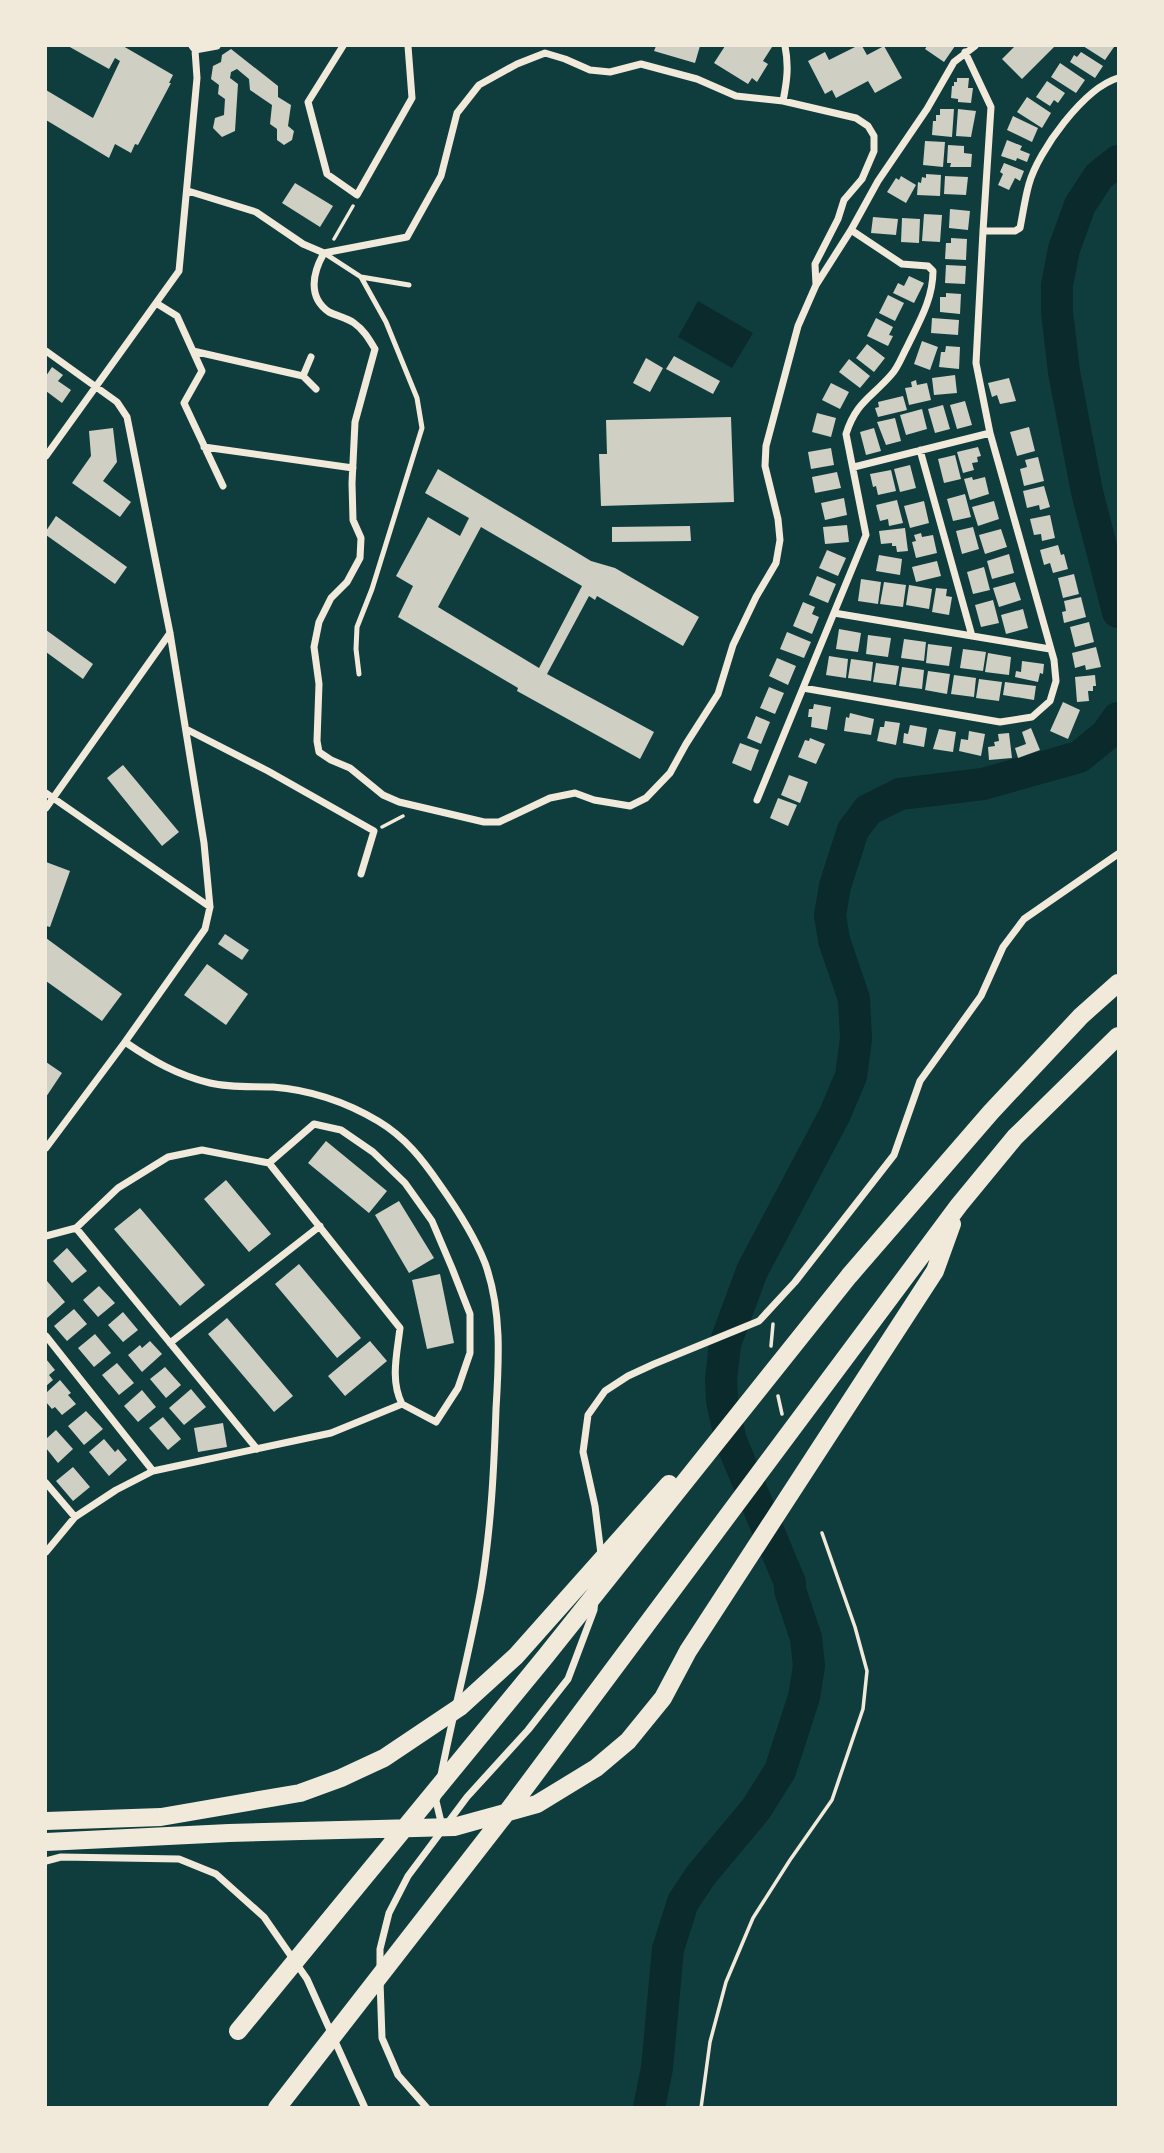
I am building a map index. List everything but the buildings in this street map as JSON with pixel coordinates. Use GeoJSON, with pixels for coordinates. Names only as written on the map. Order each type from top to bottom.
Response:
{"type":"FeatureCollection","features":[{"type":"Feature","properties":{"kind":"highway"},"geometry":{"type":"LineString","coordinates":[[238,2031],[545,1657],[849,1276],[991,1112],[1081,1016],[1118,983]]}},
{"type":"Feature","properties":{"kind":"highway"},"geometry":{"type":"LineString","coordinates":[[277,2108],[507,1812],[959,1206],[1015,1137],[1118,1036]]}},
{"type":"Feature","properties":{"kind":"highway"},"geometry":{"type":"LineString","coordinates":[[46,1842],[454,1827],[537,1804],[596,1768],[628,1741],[663,1698],[688,1651],[935,1271],[959,1206]]}},
{"type":"Feature","properties":{"kind":"highway"},"geometry":{"type":"LineString","coordinates":[[46,1821],[161,1817],[300,1793],[384,1758],[460,1707],[516,1656],[803,1335]]}},
{"type":"Feature","properties":{"kind":"street"},"geometry":{"type":"LineString","coordinates":[[46,456],[179,271],[197,78],[193,48],[216,46]]}},
{"type":"Feature","properties":{"kind":"street"},"geometry":{"type":"LineString","coordinates":[[343,46],[308,102],[327,174],[356,199],[412,98],[408,46]]}},
{"type":"Feature","properties":{"kind":"street"},"geometry":{"type":"LineString","coordinates":[[783,102],[789,63],[785,46]]}},
{"type":"Feature","properties":{"kind":"street"},"geometry":{"type":"LineString","coordinates":[[324,253],[316,267],[313,283],[317,298],[327,311],[353,322],[366,334],[375,349],[355,422],[353,520],[361,538],[360,558],[347,582],[331,598],[319,622],[314,648],[319,684],[319,752],[350,768],[383,795],[399,802],[484,822],[499,822],[550,798],[575,793],[594,800],[630,806],[646,798],[670,773],[718,694],[733,645],[776,563],[780,540],[778,519],[765,466],[766,446],[798,326],[816,285],[954,62],[975,46]]}},
{"type":"Feature","properties":{"kind":"street"},"geometry":{"type":"LineString","coordinates":[[188,191],[256,212],[303,244],[324,253],[407,237],[441,176],[457,113],[479,85],[544,49],[590,70],[610,72],[640,64],[696,79],[736,96],[783,102],[856,118],[868,126],[874,136],[874,151],[862,179],[844,200],[838,219],[815,264],[816,285]]}},
{"type":"Feature","properties":{"kind":"street"},"geometry":{"type":"LineString","coordinates":[[803,688],[1000,722],[1032,717],[1050,701],[1056,681],[1054,660],[990,433],[976,363],[991,107],[965,52]]}},
{"type":"Feature","properties":{"kind":"street"},"geometry":{"type":"LineString","coordinates":[[983,231],[1015,232],[1020,228],[1029,182],[1046,149],[1072,111],[1110,81],[1118,78]]}},
{"type":"Feature","properties":{"kind":"street"},"geometry":{"type":"LineString","coordinates":[[757,800],[866,535],[846,434],[851,419],[859,406],[894,373],[927,306],[933,286],[933,271],[928,266],[902,264],[851,230]]}},
{"type":"Feature","properties":{"kind":"street"},"geometry":{"type":"LineString","coordinates":[[156,303],[177,316],[202,371],[184,403],[223,486]]}},
{"type":"Feature","properties":{"kind":"street"},"geometry":{"type":"LineString","coordinates":[[46,351],[117,402],[127,417],[170,633],[204,843],[210,907],[205,929],[46,1149]]}},
{"type":"Feature","properties":{"kind":"street"},"geometry":{"type":"LineString","coordinates":[[193,351],[303,376],[316,389]]}},
{"type":"Feature","properties":{"kind":"street"},"geometry":{"type":"LineString","coordinates":[[303,376],[311,357]]}},
{"type":"Feature","properties":{"kind":"street"},"geometry":{"type":"LineString","coordinates":[[854,467],[990,433]]}},
{"type":"Feature","properties":{"kind":"street"},"geometry":{"type":"LineString","coordinates":[[204,447],[353,468]]}},
{"type":"Feature","properties":{"kind":"street"},"geometry":{"type":"LineString","coordinates":[[920,450],[972,636]]}},
{"type":"Feature","properties":{"kind":"street"},"geometry":{"type":"LineString","coordinates":[[834,613],[1050,649]]}},
{"type":"Feature","properties":{"kind":"street"},"geometry":{"type":"LineString","coordinates":[[46,808],[49,796],[170,633]]}},
{"type":"Feature","properties":{"kind":"street"},"geometry":{"type":"LineString","coordinates":[[186,729],[268,771],[374,831],[361,874]]}},
{"type":"Feature","properties":{"kind":"street"},"geometry":{"type":"LineString","coordinates":[[49,796],[210,907]]}},
{"type":"Feature","properties":{"kind":"street"},"geometry":{"type":"LineString","coordinates":[[427,2108],[398,2075],[382,2038],[380,1949],[389,1913],[408,1876],[467,1797],[528,1730],[568,1679],[594,1610],[602,1548],[583,1452],[588,1415],[605,1391],[628,1376],[759,1321],[795,1282],[894,1155],[920,1081],[981,996],[1003,947],[1024,919],[1118,854]]}},
{"type":"Feature","properties":{"kind":"street"},"geometry":{"type":"LineString","coordinates":[[125,1042],[156,1063],[212,1084],[311,1092],[345,1104],[379,1122],[405,1141],[423,1160],[473,1236],[485,1264],[495,1301],[499,1351],[492,1500],[481,1590],[436,1801],[443,1832]]}},
{"type":"Feature","properties":{"kind":"street"},"geometry":{"type":"LineString","coordinates":[[46,1236],[76,1228],[118,1188],[168,1157],[202,1150],[269,1163],[400,1328],[394,1381],[396,1392],[402,1404],[436,1422],[458,1388],[470,1353],[470,1314],[432,1221],[405,1183],[373,1152],[341,1130],[314,1124],[269,1163]]}},
{"type":"Feature","properties":{"kind":"street"},"geometry":{"type":"LineString","coordinates":[[170,1343],[320,1226]]}},
{"type":"Feature","properties":{"kind":"street"},"geometry":{"type":"LineString","coordinates":[[76,1228],[257,1449]]}},
{"type":"Feature","properties":{"kind":"street"},"geometry":{"type":"LineString","coordinates":[[46,1336],[153,1471]]}},
{"type":"Feature","properties":{"kind":"street"},"geometry":{"type":"LineString","coordinates":[[46,1552],[75,1517],[116,1490],[153,1471],[331,1433],[402,1404]]}},
{"type":"Feature","properties":{"kind":"street"},"geometry":{"type":"LineString","coordinates":[[46,1483],[75,1517]]}},
{"type":"Feature","properties":{"kind":"street"},"geometry":{"type":"LineString","coordinates":[[46,1861],[61,1857],[179,1859],[216,1874],[264,1917],[307,1979],[365,2108]]}},
{"type":"Feature","properties":{"kind":"lane"},"geometry":{"type":"LineString","coordinates":[[324,253],[361,277],[409,285]]}},
{"type":"Feature","properties":{"kind":"lane"},"geometry":{"type":"LineString","coordinates":[[359,674],[356,649],[358,627],[422,428],[417,398],[386,321],[361,277]]}},
{"type":"Feature","properties":{"kind":"path"},"geometry":{"type":"LineString","coordinates":[[335,239],[356,199]]}},
{"type":"Feature","properties":{"kind":"path"},"geometry":{"type":"LineString","coordinates":[[374,831],[421,807]]}},
{"type":"Feature","properties":{"kind":"path"},"geometry":{"type":"LineString","coordinates":[[778,1396],[782,1414]]}},
{"type":"Feature","properties":{"kind":"path"},"geometry":{"type":"LineString","coordinates":[[701,2108],[710,2042],[726,1982],[753,1919],[832,1800],[863,1709],[867,1671],[855,1627],[822,1533]]}},
{"type":"Feature","properties":{"kind":"water"},"geometry":{"type":"Polygon","coordinates":[[[698,301],[753,333],[732,368],[678,337],[698,301]]]}},
{"type":"Feature","properties":{"kind":"waterway"},"geometry":{"type":"LineString","coordinates":[[1118,161],[1099,176],[1080,205],[1064,249],[1057,285],[1057,312],[1064,372],[1087,492],[1118,612]]}},
{"type":"Feature","properties":{"kind":"waterway"},"geometry":{"type":"LineString","coordinates":[[649,2108],[657,2068],[668,1949],[683,1902],[701,1875],[756,1809],[780,1771],[804,1697],[809,1666],[806,1638],[790,1583],[731,1441],[722,1401],[721,1379],[725,1344],[752,1271],[835,1114],[851,1076],[856,1039],[854,999],[834,940],[830,915],[835,886],[853,830],[868,810],[900,794],[983,784],[1079,757],[1106,735],[1118,718]]}}]}
